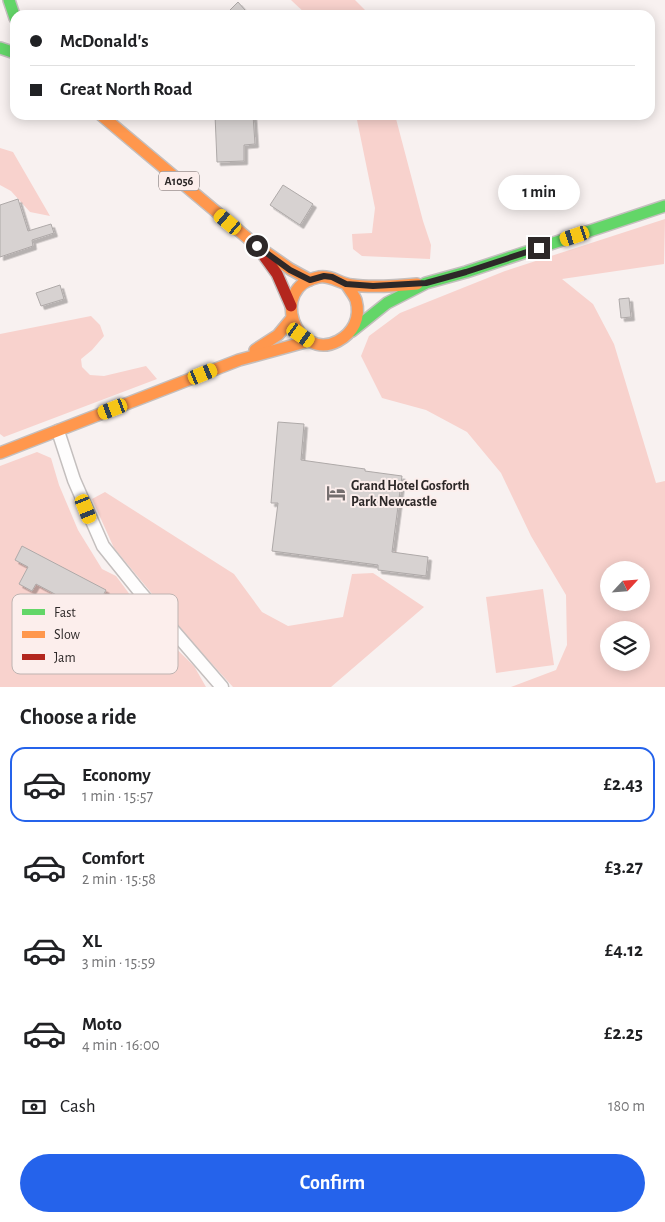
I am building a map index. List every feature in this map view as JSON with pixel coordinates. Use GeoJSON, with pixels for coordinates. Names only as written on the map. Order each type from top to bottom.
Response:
{"type":"FeatureCollection","features":[{"type":"Feature","properties":{"kind":"main road","name":"A1056"},"geometry":{"type":"LineString","coordinates":[[107,120],[257,246],[290,270],[310,280]]}},
{"type":"Feature","properties":{"kind":"main road"},"geometry":{"type":"LineString","coordinates":[[346,284],[373,286],[426,283],[466,272],[665,206]]}},
{"type":"Feature","properties":{"kind":"main road","name":"A1056"},"geometry":{"type":"LineString","coordinates":[[257,246],[277,274],[291,312]]}},
{"type":"Feature","properties":{"kind":"main road"},"geometry":{"type":"LineString","coordinates":[[239,360],[278,335],[291,312],[297,290],[310,280],[324,276],[332,277],[346,284],[358,301],[359,312],[357,322],[347,337],[333,344],[317,344],[309,341],[298,331],[291,312]]}},
{"type":"Feature","properties":{"kind":"main road"},"geometry":{"type":"LineString","coordinates":[[352,331],[387,304],[426,283]]}},
{"type":"Feature","properties":{"kind":"main road"},"geometry":{"type":"LineString","coordinates":[[0,453],[239,360],[309,341]]}},
{"type":"Feature","properties":{"kind":"street"},"geometry":{"type":"LineString","coordinates":[[58,431],[74,480],[103,546],[142,594]]}},
{"type":"Feature","properties":{"kind":"street"},"geometry":{"type":"LineString","coordinates":[[178,636],[222,687]]}},
{"type":"Feature","properties":{"kind":"shaded area"},"geometry":{"type":"Polygon","coordinates":[[[291,0],[355,0],[365,10],[302,10],[291,0]]]}},
{"type":"Feature","properties":{"kind":"shaded area"},"geometry":{"type":"Polygon","coordinates":[[[357,120],[396,120],[431,245],[430,259],[362,256],[353,249],[352,234],[372,233],[375,208],[357,120]]]}},
{"type":"Feature","properties":{"kind":"shaded area"},"geometry":{"type":"Polygon","coordinates":[[[0,148],[13,152],[50,216],[30,212],[11,191],[0,185],[0,148]]]}},
{"type":"Feature","properties":{"kind":"shaded area"},"geometry":{"type":"Polygon","coordinates":[[[665,219],[664,264],[562,279],[593,304],[614,344],[656,483],[665,481],[665,687],[511,687],[556,670],[567,645],[566,595],[531,536],[501,473],[467,432],[426,410],[382,398],[361,356],[369,336],[400,313],[505,271],[665,219]]]}},
{"type":"Feature","properties":{"kind":"shaded area"},"geometry":{"type":"Polygon","coordinates":[[[91,316],[100,325],[104,336],[81,359],[82,367],[90,375],[104,376],[146,366],[157,379],[4,437],[0,434],[0,334],[91,316]]]}},
{"type":"Feature","properties":{"kind":"shaded area"},"geometry":{"type":"Polygon","coordinates":[[[37,452],[51,458],[59,485],[78,530],[102,569],[116,576],[129,594],[12,594],[12,674],[178,674],[178,650],[194,666],[206,687],[0,687],[0,466],[37,452]]]}},
{"type":"Feature","properties":{"kind":"shaded area"},"geometry":{"type":"Polygon","coordinates":[[[105,492],[234,574],[262,612],[288,626],[343,617],[352,574],[373,573],[424,607],[331,687],[233,687],[178,625],[178,594],[152,594],[114,548],[92,499],[105,492]]]}},
{"type":"Feature","properties":{"kind":"shaded area"},"geometry":{"type":"Polygon","coordinates":[[[543,589],[554,665],[496,673],[486,597],[543,589]]]}},
{"type":"Feature","properties":{"kind":"building"},"geometry":{"type":"Polygon","coordinates":[[[238,2],[245,10],[230,10],[238,2]]]}},
{"type":"Feature","properties":{"kind":"building"},"geometry":{"type":"Polygon","coordinates":[[[215,120],[253,120],[255,144],[244,145],[244,161],[217,162],[215,120]]]}},
{"type":"Feature","properties":{"kind":"building"},"geometry":{"type":"Polygon","coordinates":[[[283,185],[313,204],[300,225],[270,205],[283,185]]]}},
{"type":"Feature","properties":{"kind":"building"},"geometry":{"type":"Polygon","coordinates":[[[18,199],[28,231],[51,224],[54,233],[32,240],[33,246],[0,257],[0,205],[18,199]]]}},
{"type":"Feature","properties":{"kind":"building"},"geometry":{"type":"Polygon","coordinates":[[[60,285],[64,299],[41,306],[36,293],[60,285]]]}},
{"type":"Feature","properties":{"kind":"building"},"geometry":{"type":"Polygon","coordinates":[[[629,298],[631,317],[621,318],[619,299],[629,298]]]}},
{"type":"Feature","properties":{"kind":"building","name":"Grand Hotel Gosforth Park Newcastle"},"geometry":{"type":"Polygon","coordinates":[[[278,422],[304,424],[301,460],[402,476],[392,552],[428,557],[426,576],[378,570],[378,565],[272,551],[278,503],[271,503],[278,422]]]}},
{"type":"Feature","properties":{"kind":"building"},"geometry":{"type":"Polygon","coordinates":[[[22,546],[106,590],[104,594],[55,594],[36,584],[32,591],[19,584],[28,567],[15,560],[22,546]]]}},
{"type":"Feature","properties":{"kind":"traffic: fast"},"geometry":{"type":"LineString","coordinates":[[9,0],[12,10]]}},
{"type":"Feature","properties":{"kind":"traffic: fast"},"geometry":{"type":"LineString","coordinates":[[0,48],[10,51]]}},
{"type":"Feature","properties":{"kind":"traffic: fast"},"geometry":{"type":"LineString","coordinates":[[352,331],[387,303],[426,283],[466,272],[665,206]]}},
{"type":"Feature","properties":{"kind":"traffic: slow"},"geometry":{"type":"LineString","coordinates":[[107,120],[257,246],[290,269],[310,280]]}},
{"type":"Feature","properties":{"kind":"traffic: slow"},"geometry":{"type":"LineString","coordinates":[[346,284],[356,300],[357,307],[356,319],[352,329],[338,341],[323,345],[310,342],[300,333],[294,321],[291,307],[294,294],[303,284],[319,277],[332,278],[360,286],[417,284]]}},
{"type":"Feature","properties":{"kind":"traffic: slow"},"geometry":{"type":"LineString","coordinates":[[255,350],[278,335],[292,318]]}},
{"type":"Feature","properties":{"kind":"traffic: slow"},"geometry":{"type":"LineString","coordinates":[[0,453],[239,360],[309,341]]}},
{"type":"Feature","properties":{"kind":"traffic: jam"},"geometry":{"type":"LineString","coordinates":[[264,256],[277,274],[291,306]]}},
{"type":"Feature","properties":{"kind":"place","name":"Grand Hotel Gosforth Park Newcastle"},"geometry":{"type":"Point","coordinates":[336,493]}},
{"type":"Feature","properties":{"kind":"route"},"geometry":{"type":"LineString","coordinates":[[257,246],[290,270],[310,280],[324,276],[332,277],[346,284],[373,286],[426,283],[539,248]]}}]}
